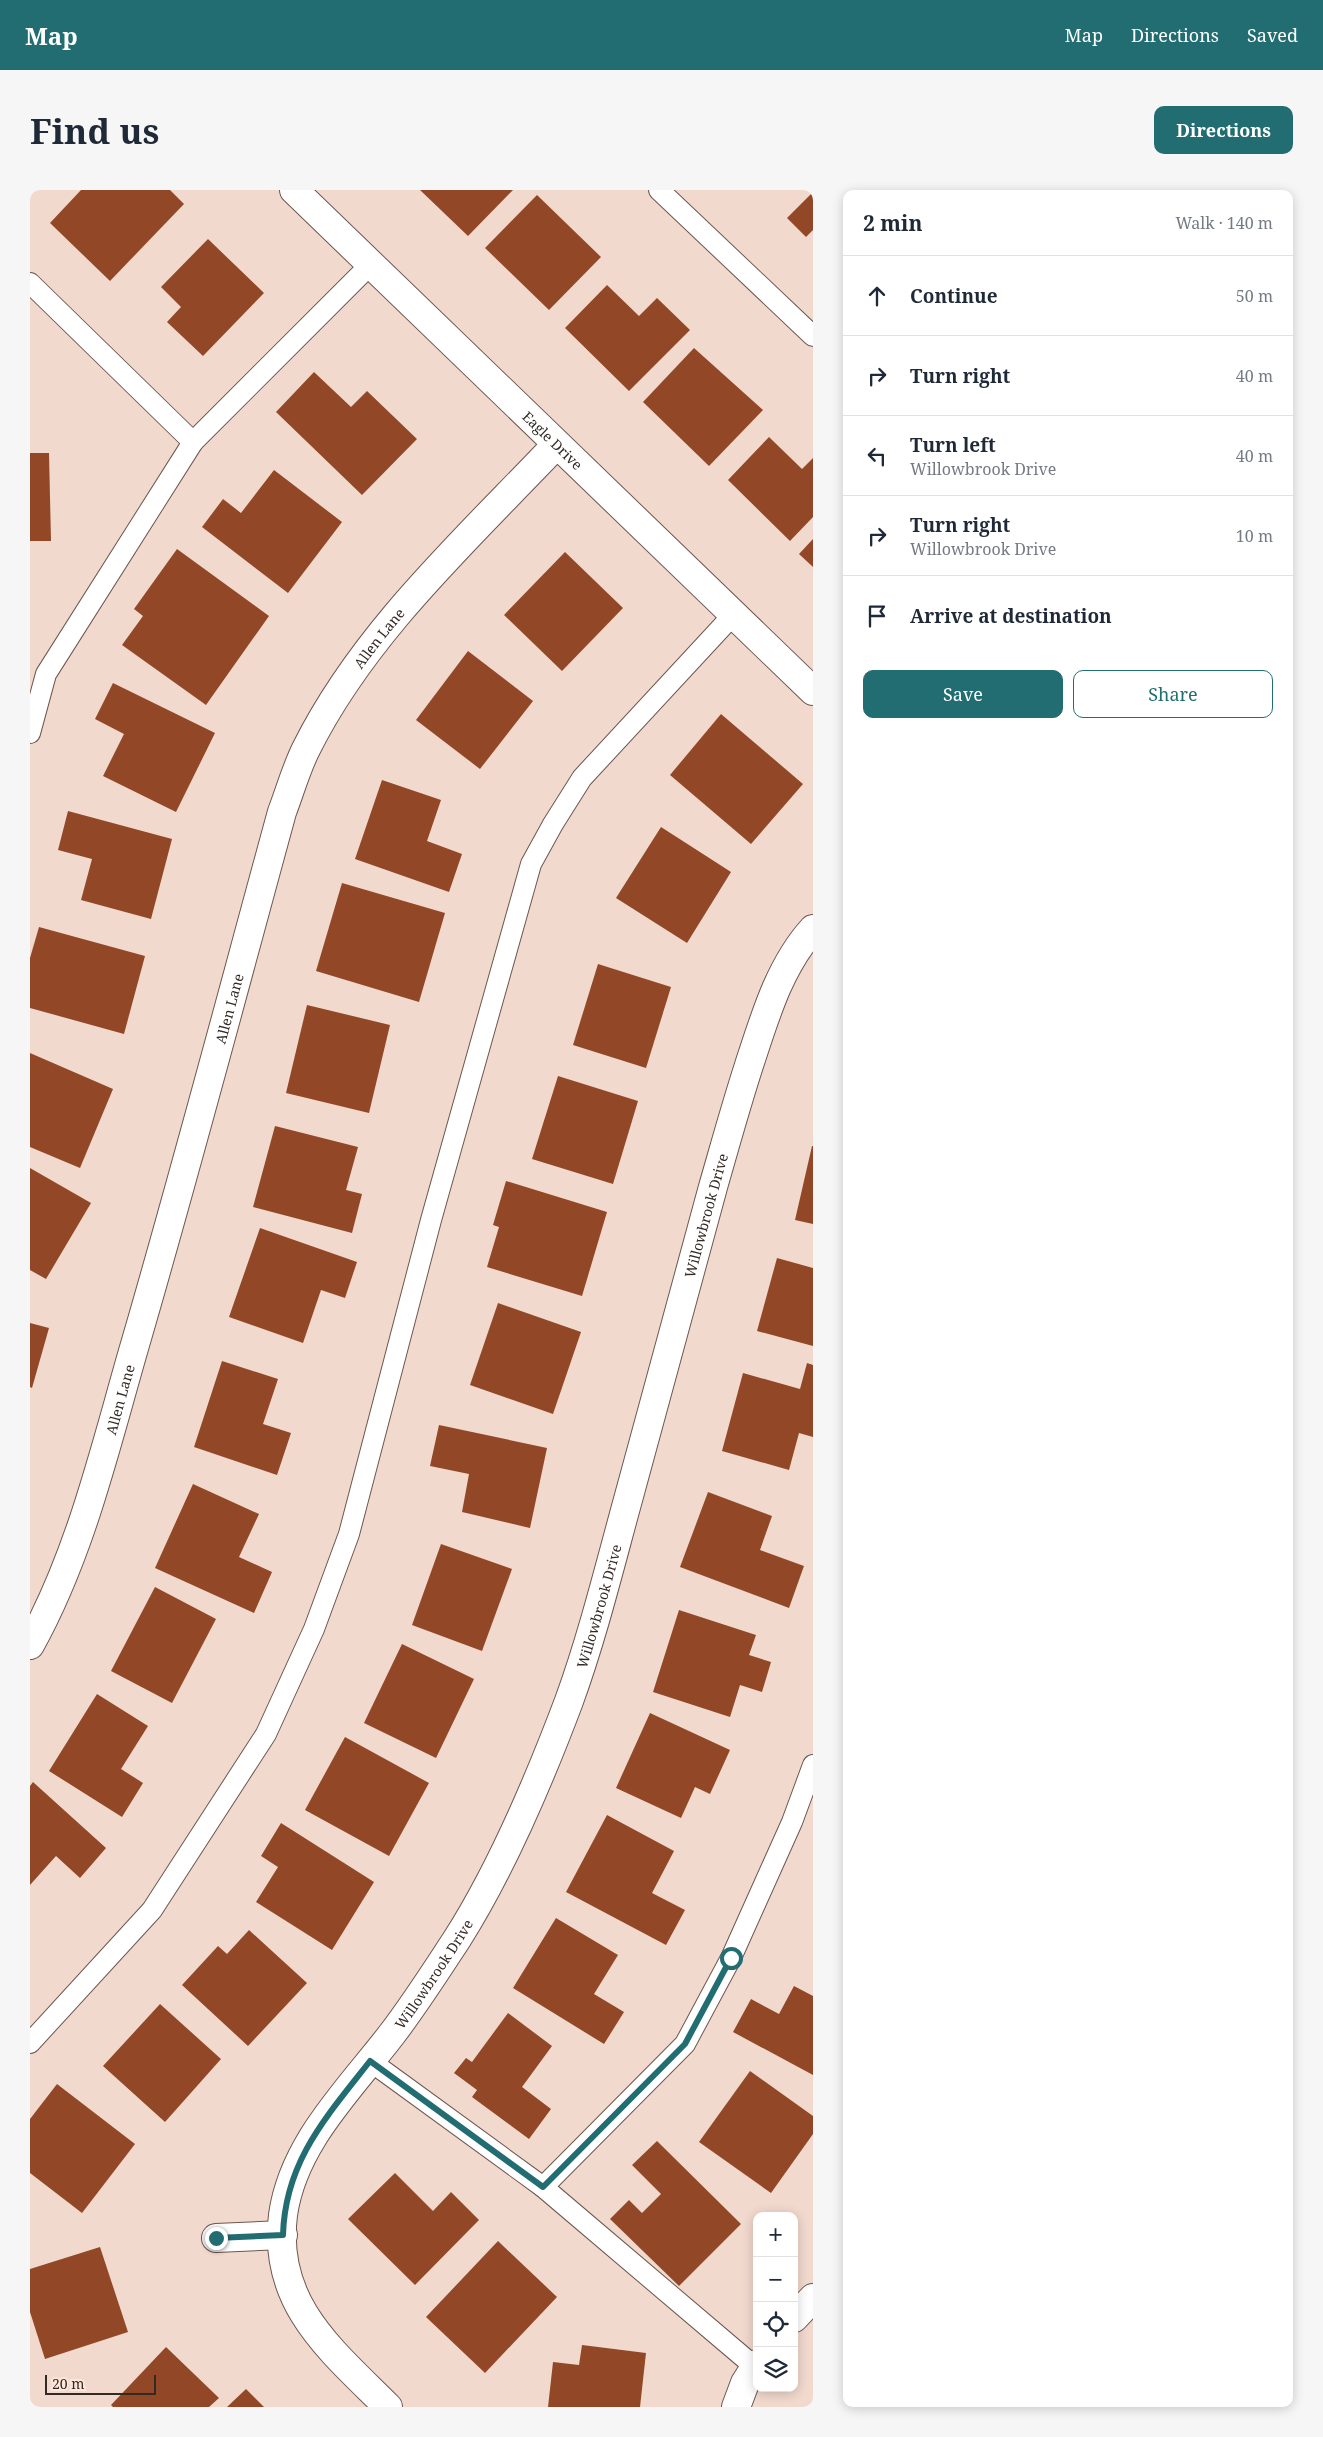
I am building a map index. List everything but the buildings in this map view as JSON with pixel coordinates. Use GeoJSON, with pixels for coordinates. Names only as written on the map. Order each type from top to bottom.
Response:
{"type":"FeatureCollection","features":[{"type":"Feature","properties":{"kind":"street","name":"Eagle Drive"},"geometry":{"type":"LineString","coordinates":[[294,190],[556,445],[813,691]]}},
{"type":"Feature","properties":{"kind":"street","name":"Allen Lane"},"geometry":{"type":"LineString","coordinates":[[30,1645],[61,1579],[86,1512],[153,1280],[282,812],[306,749],[334,700],[392,619],[556,445]]}},
{"type":"Feature","properties":{"kind":"street","name":"Willowbrook Drive"},"geometry":{"type":"LineString","coordinates":[[388,2407],[319,2338],[293,2295],[282,2258],[283,2216],[291,2179],[306,2148],[395,2029],[458,1936],[482,1896],[518,1821],[569,1700],[606,1580],[737,1101],[765,1017],[781,979],[799,944],[813,929]]}},
{"type":"Feature","properties":{"kind":"street"},"geometry":{"type":"LineString","coordinates":[[216,2238],[283,2235]]}},
{"type":"Feature","properties":{"kind":"street"},"geometry":{"type":"LineString","coordinates":[[798,2314],[813,2298]]}},
{"type":"Feature","properties":{"kind":"street"},"geometry":{"type":"LineString","coordinates":[[736,2407],[745,2383],[753,2371]]}},
{"type":"Feature","properties":{"kind":"lane"},"geometry":{"type":"LineString","coordinates":[[659,190],[813,336]]}},
{"type":"Feature","properties":{"kind":"lane"},"geometry":{"type":"LineString","coordinates":[[30,733],[46,674],[193,442],[370,265]]}},
{"type":"Feature","properties":{"kind":"lane"},"geometry":{"type":"LineString","coordinates":[[30,283],[193,442]]}},
{"type":"Feature","properties":{"kind":"lane"},"geometry":{"type":"LineString","coordinates":[[30,2043],[152,1910],[266,1734],[314,1630],[349,1534],[431,1220],[531,864],[582,778],[733,615]]}},
{"type":"Feature","properties":{"kind":"lane"},"geometry":{"type":"LineString","coordinates":[[543,2187],[685,2044],[731,1958],[792,1822],[813,1766]]}},
{"type":"Feature","properties":{"kind":"lane"},"geometry":{"type":"LineString","coordinates":[[370,2061],[543,2187],[753,2363]]}},
{"type":"Feature","properties":{"kind":"route"},"geometry":{"type":"LineString","coordinates":[[216,2238],[283,2235],[283,2216],[291,2179],[306,2148],[370,2061],[543,2187],[685,2044],[731,1958]]}}]}
